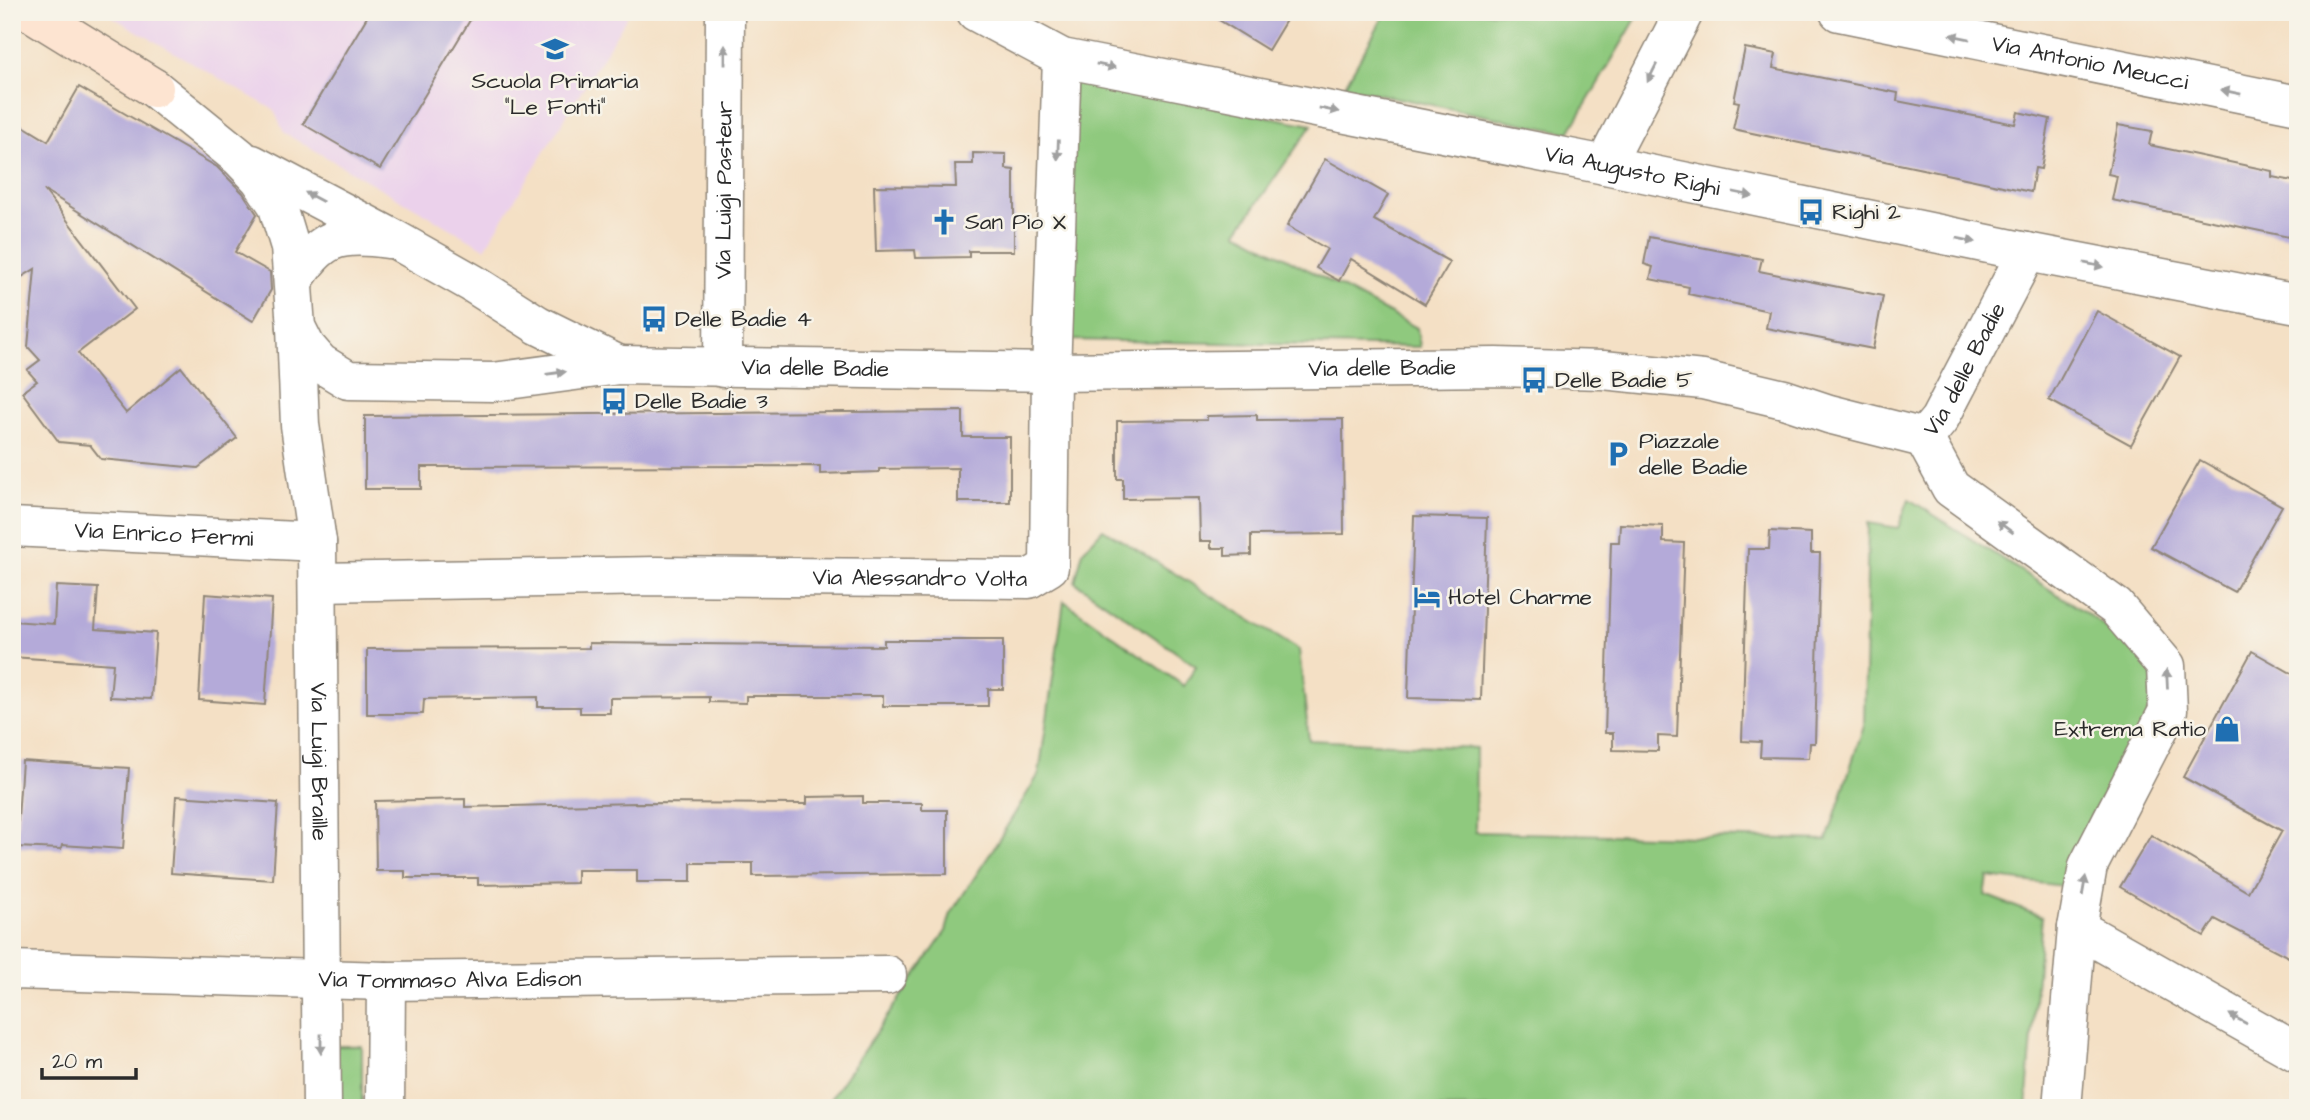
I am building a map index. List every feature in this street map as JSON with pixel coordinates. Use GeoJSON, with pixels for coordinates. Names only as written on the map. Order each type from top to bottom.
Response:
{"type":"FeatureCollection","features":[{"type":"Feature","properties":{"kind":"street","name":"Via delle Badie"},"geometry":{"type":"LineString","coordinates":[[31,12],[154,88],[239,157],[260,180],[277,204],[290,247],[296,327],[306,347],[320,363],[348,380],[493,382],[619,365],[1051,372],[1496,367],[1603,370],[1703,380],[1784,398],[1829,414],[1924,438],[1940,420],[2027,252]]}},
{"type":"Feature","properties":{"kind":"street","name":"Via Luigi Pasteur"},"geometry":{"type":"LineString","coordinates":[[723,368],[725,12]]}},
{"type":"Feature","properties":{"kind":"street","name":"Via Augusto Righi"},"geometry":{"type":"LineString","coordinates":[[976,12],[1062,58],[2298,304]]}},
{"type":"Feature","properties":{"kind":"street"},"geometry":{"type":"LineString","coordinates":[[1605,165],[1684,12]]}},
{"type":"Feature","properties":{"kind":"street","name":"Via Antonio Meucci"},"geometry":{"type":"LineString","coordinates":[[1839,12],[2298,105]]}},
{"type":"Feature","properties":{"kind":"street","name":"Via Alessandro Volta"},"geometry":{"type":"LineString","coordinates":[[318,582],[657,576],[1029,579],[1049,567],[1051,372],[1062,58]]}},
{"type":"Feature","properties":{"kind":"street","name":"Via delle Badie"},"geometry":{"type":"LineString","coordinates":[[239,157],[396,240],[538,325],[619,365]]}},
{"type":"Feature","properties":{"kind":"street","name":"Via delle Badie"},"geometry":{"type":"LineString","coordinates":[[294,280],[308,258],[328,242],[348,235],[396,240]]}},
{"type":"Feature","properties":{"kind":"street"},"geometry":{"type":"LineString","coordinates":[[493,382],[519,354],[518,328],[511,308]]}},
{"type":"Feature","properties":{"kind":"street","name":"Via Luigi Braille"},"geometry":{"type":"LineString","coordinates":[[296,327],[300,418],[317,542],[322,1108]]}},
{"type":"Feature","properties":{"kind":"street"},"geometry":{"type":"LineString","coordinates":[[300,418],[309,395],[316,390],[348,380]]}},
{"type":"Feature","properties":{"kind":"street"},"geometry":{"type":"LineString","coordinates":[[1924,438],[1951,488],[2116,607],[2166,666],[2168,711],[2088,866],[2077,928],[2062,1108]]}},
{"type":"Feature","properties":{"kind":"street","name":"Via Enrico Fermi"},"geometry":{"type":"LineString","coordinates":[[12,527],[317,542]]}},
{"type":"Feature","properties":{"kind":"street"},"geometry":{"type":"LineString","coordinates":[[2077,928],[2298,1053]]}},
{"type":"Feature","properties":{"kind":"street","name":"Via Tommaso Alva Edison"},"geometry":{"type":"LineString","coordinates":[[12,970],[386,981],[887,975]]}},
{"type":"Feature","properties":{"kind":"street"},"geometry":{"type":"LineString","coordinates":[[385,1108],[386,981]]}},
{"type":"Feature","properties":{"kind":"shaded area"},"geometry":{"type":"Polygon","coordinates":[[[104,12],[630,12],[485,248],[284,133],[274,110],[104,12]]]}},
{"type":"Feature","properties":{"kind":"green space"},"geometry":{"type":"Polygon","coordinates":[[[1386,12],[1640,12],[1569,133],[1344,87],[1386,12]]]}},
{"type":"Feature","properties":{"kind":"green space"},"geometry":{"type":"Polygon","coordinates":[[[1073,80],[1312,125],[1237,232],[1417,328],[1420,347],[1068,340],[1073,80]]]}},
{"type":"Feature","properties":{"kind":"green space"},"geometry":{"type":"Polygon","coordinates":[[[1909,499],[2085,612],[2122,639],[2153,671],[2151,718],[2091,816],[2063,886],[1988,877],[1985,895],[2042,917],[2026,1108],[824,1108],[946,931],[951,913],[1039,774],[1064,601],[1184,686],[1196,666],[1075,582],[1083,551],[1103,529],[1299,650],[1309,740],[1476,748],[1475,832],[1827,840],[1864,725],[1868,523],[1898,528],[1909,499]]]}},
{"type":"Feature","properties":{"kind":"green space"},"geometry":{"type":"Polygon","coordinates":[[[336,1046],[362,1046],[362,1108],[336,1108],[336,1046]]]}},
{"type":"Feature","properties":{"kind":"building"},"geometry":{"type":"Polygon","coordinates":[[[370,12],[475,12],[380,169],[303,124],[370,12]]]}},
{"type":"Feature","properties":{"kind":"building"},"geometry":{"type":"Polygon","coordinates":[[[1206,12],[1291,12],[1268,50],[1206,12]]]}},
{"type":"Feature","properties":{"kind":"building"},"geometry":{"type":"Polygon","coordinates":[[[1745,48],[1776,54],[1773,68],[1898,93],[1897,101],[2015,124],[2018,112],[2050,119],[2041,169],[2035,168],[2031,192],[1733,129],[1739,102],[1734,101],[1745,48]]]}},
{"type":"Feature","properties":{"kind":"building"},"geometry":{"type":"Polygon","coordinates":[[[79,87],[217,167],[243,193],[257,214],[235,252],[270,272],[271,290],[253,321],[44,190],[135,309],[78,353],[126,413],[181,367],[237,438],[198,468],[101,459],[90,445],[59,442],[22,392],[37,381],[27,370],[40,360],[28,347],[35,269],[12,283],[12,137],[20,124],[48,141],[79,87]]]}},
{"type":"Feature","properties":{"kind":"building"},"geometry":{"type":"Polygon","coordinates":[[[2118,125],[2152,131],[2149,145],[2272,171],[2272,177],[2298,182],[2298,239],[2112,200],[2117,176],[2108,174],[2118,125]]]}},
{"type":"Feature","properties":{"kind":"building","name":"San Pio X"},"geometry":{"type":"Polygon","coordinates":[[[973,153],[1006,154],[1006,169],[1014,170],[1014,251],[969,251],[969,257],[916,258],[915,250],[876,251],[874,186],[956,187],[955,164],[973,164],[973,153]]]}},
{"type":"Feature","properties":{"kind":"building"},"geometry":{"type":"Polygon","coordinates":[[[1325,159],[1388,195],[1374,220],[1450,262],[1425,304],[1351,259],[1339,281],[1316,268],[1327,249],[1287,226],[1325,159]]]}},
{"type":"Feature","properties":{"kind":"building"},"geometry":{"type":"Polygon","coordinates":[[[1649,237],[1762,259],[1759,271],[1883,296],[1873,349],[1766,328],[1769,311],[1688,294],[1689,287],[1650,279],[1653,267],[1644,264],[1649,237]]]}},
{"type":"Feature","properties":{"kind":"building"},"geometry":{"type":"Polygon","coordinates":[[[2097,311],[2180,357],[2131,445],[2049,400],[2097,311]]]}},
{"type":"Feature","properties":{"kind":"building"},"geometry":{"type":"Polygon","coordinates":[[[963,411],[963,437],[1010,437],[1010,502],[958,502],[958,468],[879,469],[879,472],[820,474],[820,466],[421,467],[421,489],[365,489],[365,416],[963,411]]]}},
{"type":"Feature","properties":{"kind":"building"},"geometry":{"type":"Polygon","coordinates":[[[1257,415],[1257,420],[1343,419],[1344,534],[1251,535],[1251,555],[1225,556],[1225,548],[1211,548],[1211,541],[1200,541],[1199,498],[1123,499],[1123,479],[1117,479],[1117,421],[1207,420],[1207,416],[1257,415]]]}},
{"type":"Feature","properties":{"kind":"building"},"geometry":{"type":"Polygon","coordinates":[[[2200,460],[2282,506],[2234,592],[2151,547],[2200,460]]]}},
{"type":"Feature","properties":{"kind":"building"},"geometry":{"type":"Polygon","coordinates":[[[1414,516],[1487,518],[1481,700],[1408,698],[1414,516]]]}},
{"type":"Feature","properties":{"kind":"building"},"geometry":{"type":"Polygon","coordinates":[[[1620,524],[1663,526],[1663,542],[1684,543],[1677,737],[1658,736],[1658,751],[1613,750],[1613,733],[1605,733],[1611,542],[1619,542],[1620,524]]]}},
{"type":"Feature","properties":{"kind":"building"},"geometry":{"type":"Polygon","coordinates":[[[1770,531],[1811,533],[1811,553],[1820,553],[1815,743],[1810,743],[1809,758],[1760,757],[1761,742],[1742,741],[1748,549],[1769,549],[1770,531]]]}},
{"type":"Feature","properties":{"kind":"building"},"geometry":{"type":"Polygon","coordinates":[[[56,586],[98,588],[95,629],[156,633],[151,699],[110,697],[113,664],[12,657],[12,621],[54,624],[56,586]]]}},
{"type":"Feature","properties":{"kind":"building"},"geometry":{"type":"Polygon","coordinates":[[[205,594],[272,599],[265,705],[199,700],[205,594]]]}},
{"type":"Feature","properties":{"kind":"building"},"geometry":{"type":"Polygon","coordinates":[[[884,640],[1003,640],[1003,689],[988,689],[988,706],[883,706],[883,696],[746,696],[746,703],[709,702],[709,697],[610,698],[610,713],[580,713],[580,707],[538,707],[538,697],[424,699],[423,714],[367,714],[367,649],[589,648],[589,643],[884,646],[884,640]]]}},
{"type":"Feature","properties":{"kind":"building"},"geometry":{"type":"Polygon","coordinates":[[[2252,651],[2298,677],[2298,962],[2215,919],[2204,936],[2120,887],[2151,835],[2248,892],[2282,831],[2183,777],[2252,651]]]}},
{"type":"Feature","properties":{"kind":"building"},"geometry":{"type":"Polygon","coordinates":[[[22,761],[129,768],[123,849],[62,845],[61,849],[16,847],[22,761]]]}},
{"type":"Feature","properties":{"kind":"building"},"geometry":{"type":"Polygon","coordinates":[[[176,796],[278,803],[273,880],[171,873],[176,796]]]}},
{"type":"Feature","properties":{"kind":"building"},"geometry":{"type":"Polygon","coordinates":[[[863,796],[863,803],[922,803],[922,810],[947,810],[947,874],[753,876],[753,863],[691,863],[691,882],[637,882],[637,870],[577,870],[577,883],[478,885],[478,878],[405,878],[405,871],[376,871],[375,801],[465,799],[465,807],[637,803],[807,804],[807,797],[863,796]]]}},
{"type":"Feature","properties":{"kind":"place","name":"Scuola Primaria \"Le Fonti\""},"geometry":{"type":"Point","coordinates":[555,49]}},
{"type":"Feature","properties":{"kind":"place","name":"Righi 2"},"geometry":{"type":"Point","coordinates":[1811,212]}},
{"type":"Feature","properties":{"kind":"place","name":"San Pio X"},"geometry":{"type":"Point","coordinates":[944,222]}},
{"type":"Feature","properties":{"kind":"place","name":"Delle Badie 4"},"geometry":{"type":"Point","coordinates":[654,319]}},
{"type":"Feature","properties":{"kind":"place","name":"Delle Badie 5"},"geometry":{"type":"Point","coordinates":[1534,380]}},
{"type":"Feature","properties":{"kind":"place","name":"Delle Badie 3"},"geometry":{"type":"Point","coordinates":[614,401]}},
{"type":"Feature","properties":{"kind":"place","name":"Piazzale delle Badie"},"geometry":{"type":"Point","coordinates":[1618,454]}},
{"type":"Feature","properties":{"kind":"place","name":"Hotel Charme"},"geometry":{"type":"Point","coordinates":[1427,597]}},
{"type":"Feature","properties":{"kind":"place","name":"Extrema Ratio"},"geometry":{"type":"Point","coordinates":[2227,729]}}]}
